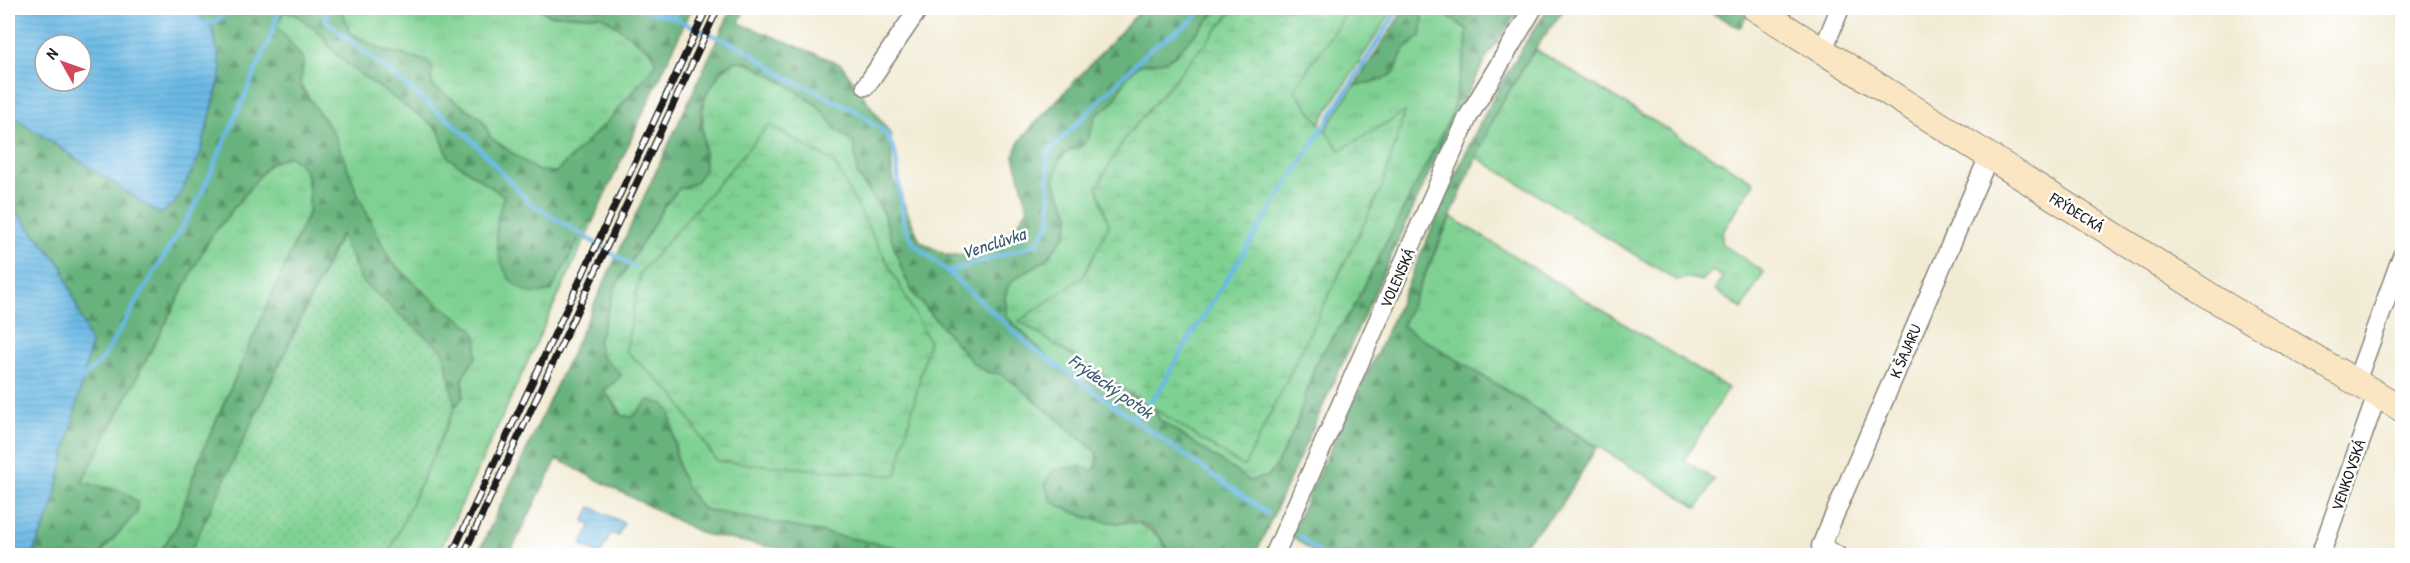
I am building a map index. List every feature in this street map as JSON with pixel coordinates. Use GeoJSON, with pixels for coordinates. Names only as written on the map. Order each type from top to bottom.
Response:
{"type":"FeatureCollection","features":[{"type":"Feature","properties":{"kind":"main road","name":"FRÝDECKÁ"},"geometry":{"type":"LineString","coordinates":[[1755,8],[2247,319],[2403,409]]}},
{"type":"Feature","properties":{"kind":"street"},"geometry":{"type":"LineString","coordinates":[[866,87],[918,8]]}},
{"type":"Feature","properties":{"kind":"street","name":"VOLENSKÁ"},"geometry":{"type":"LineString","coordinates":[[1274,555],[1468,117],[1533,8]]}},
{"type":"Feature","properties":{"kind":"street"},"geometry":{"type":"LineString","coordinates":[[1823,50],[1840,8]]}},
{"type":"Feature","properties":{"kind":"street","name":"K ŠAJARU"},"geometry":{"type":"LineString","coordinates":[[1838,555],[1821,546],[1989,156]]}},
{"type":"Feature","properties":{"kind":"street","name":"VENKOVSKÁ"},"geometry":{"type":"LineString","coordinates":[[2320,555],[2403,256]]}},
{"type":"Feature","properties":{"kind":"green space"},"geometry":{"type":"Polygon","coordinates":[[[193,8],[341,8],[350,33],[380,49],[427,61],[433,68],[431,78],[433,86],[482,119],[491,138],[538,171],[556,172],[609,120],[656,64],[652,52],[602,16],[549,15],[538,8],[692,8],[593,221],[589,221],[551,291],[537,293],[525,291],[515,284],[502,264],[497,237],[498,217],[504,196],[449,158],[438,129],[353,69],[333,51],[322,35],[294,13],[284,12],[276,25],[304,60],[300,85],[335,136],[358,195],[390,260],[427,295],[472,328],[477,339],[476,357],[463,377],[463,397],[455,407],[443,352],[362,282],[340,235],[189,555],[158,555],[177,526],[198,462],[309,211],[308,179],[302,166],[289,156],[269,164],[210,238],[82,482],[124,492],[137,502],[137,512],[99,555],[32,555],[52,509],[62,266],[8,202],[8,113],[160,214],[200,155],[222,70],[212,28],[193,8]]]}},
{"type":"Feature","properties":{"kind":"green space"},"geometry":{"type":"Polygon","coordinates":[[[341,8],[538,8],[549,15],[602,16],[652,52],[656,65],[609,120],[556,172],[538,171],[491,138],[482,119],[433,86],[427,61],[380,49],[350,33],[341,8]]]}},
{"type":"Feature","properties":{"kind":"green space"},"geometry":{"type":"Polygon","coordinates":[[[732,8],[745,8],[739,23],[841,64],[891,135],[892,177],[920,241],[946,255],[977,255],[996,246],[1019,222],[1028,208],[1014,156],[1020,140],[1143,8],[1220,8],[1174,56],[1165,61],[1139,65],[1128,75],[1113,103],[1096,115],[1088,140],[1061,157],[1054,181],[1070,215],[1066,234],[1046,260],[1015,278],[1008,286],[1005,297],[1007,317],[1064,373],[1076,381],[1089,382],[1101,374],[1157,402],[1156,412],[1160,420],[1250,481],[1268,476],[1276,466],[1297,423],[1316,362],[1352,310],[1451,116],[1466,50],[1467,29],[1435,8],[1521,8],[1488,55],[1451,125],[1255,555],[1170,555],[1158,535],[1143,524],[1110,522],[1092,518],[1075,513],[1051,501],[1045,483],[1053,470],[1081,466],[1091,471],[1097,467],[1096,452],[1018,386],[1000,374],[987,372],[972,362],[913,293],[902,270],[882,210],[858,176],[854,143],[836,129],[819,107],[786,84],[747,62],[737,61],[723,68],[706,95],[701,111],[705,170],[695,183],[679,189],[665,205],[615,288],[598,341],[600,355],[622,375],[604,391],[623,416],[633,417],[648,400],[664,404],[670,412],[675,453],[681,475],[703,509],[935,555],[811,555],[703,534],[557,459],[509,555],[477,556],[732,8]]]}},
{"type":"Feature","properties":{"kind":"green space"},"geometry":{"type":"Polygon","coordinates":[[[1220,8],[1394,8],[1184,333],[1089,382],[1076,381],[1064,373],[1007,317],[1005,297],[1008,286],[1015,278],[1046,260],[1066,234],[1070,215],[1054,181],[1064,155],[1080,147],[1096,115],[1113,103],[1128,75],[1139,65],[1165,61],[1174,56],[1220,8]]]}},
{"type":"Feature","properties":{"kind":"green space"},"geometry":{"type":"Polygon","coordinates":[[[1235,8],[1350,8],[1294,89],[1340,150],[1405,112],[1382,187],[1244,467],[1019,321],[1083,277],[1109,225],[1097,187],[1124,139],[1235,8]]]}},
{"type":"Feature","properties":{"kind":"green space"},"geometry":{"type":"Polygon","coordinates":[[[1405,8],[1424,8],[1419,12],[1423,19],[1421,36],[1403,51],[1395,72],[1382,80],[1354,86],[1405,8]]]}},
{"type":"Feature","properties":{"kind":"green space"},"geometry":{"type":"Polygon","coordinates":[[[1424,8],[1435,8],[1467,29],[1466,50],[1451,116],[1352,310],[1316,362],[1297,423],[1276,466],[1268,476],[1250,481],[1160,420],[1156,412],[1157,402],[1354,86],[1382,80],[1395,72],[1403,51],[1421,35],[1418,11],[1424,8]]]}},
{"type":"Feature","properties":{"kind":"green space"},"geometry":{"type":"Polygon","coordinates":[[[1549,8],[1565,8],[1535,49],[1497,111],[1402,326],[1597,447],[1561,506],[1513,555],[1317,555],[1291,535],[1394,316],[1445,197],[1482,119],[1525,44],[1549,8]]]}},
{"type":"Feature","properties":{"kind":"green space"},"geometry":{"type":"Polygon","coordinates":[[[1703,8],[1735,8],[1747,15],[1740,28],[1703,8]]]}},
{"type":"Feature","properties":{"kind":"green space"},"geometry":{"type":"Polygon","coordinates":[[[284,12],[294,13],[322,35],[333,51],[353,69],[438,129],[449,158],[504,196],[497,224],[551,291],[589,221],[593,221],[438,555],[388,555],[455,407],[463,397],[463,377],[476,357],[427,295],[390,260],[358,195],[335,136],[300,85],[276,25],[284,12]]]}},
{"type":"Feature","properties":{"kind":"green space"},"geometry":{"type":"Polygon","coordinates":[[[1535,49],[1754,182],[1722,233],[1722,244],[1764,272],[1742,309],[1715,290],[1723,277],[1712,271],[1702,281],[1689,278],[1676,280],[1476,157],[1497,111],[1535,49]]]}},
{"type":"Feature","properties":{"kind":"green space"},"geometry":{"type":"Polygon","coordinates":[[[737,61],[768,72],[801,93],[854,143],[858,176],[882,210],[902,270],[913,293],[972,362],[987,372],[1000,374],[1018,386],[1096,452],[1097,467],[1091,471],[1045,483],[1051,501],[1090,518],[1119,523],[1138,523],[1159,537],[1170,555],[935,555],[703,509],[689,493],[680,477],[670,412],[664,404],[640,410],[633,417],[623,416],[604,391],[614,383],[607,362],[600,355],[598,341],[615,288],[665,205],[679,189],[687,187],[705,170],[703,108],[706,95],[712,82],[722,71],[737,61]]]}},
{"type":"Feature","properties":{"kind":"green space"},"geometry":{"type":"Polygon","coordinates":[[[769,125],[834,162],[929,341],[896,476],[716,461],[675,396],[626,351],[640,273],[769,125]]]}},
{"type":"Feature","properties":{"kind":"green space"},"geometry":{"type":"Polygon","coordinates":[[[289,156],[302,166],[308,179],[309,211],[198,462],[177,526],[158,555],[99,555],[137,512],[82,482],[210,238],[269,164],[289,156]]]}},
{"type":"Feature","properties":{"kind":"green space"},"geometry":{"type":"Polygon","coordinates":[[[1451,217],[1728,388],[1684,460],[1714,480],[1698,508],[1402,326],[1451,217]]]}},
{"type":"Feature","properties":{"kind":"green space"},"geometry":{"type":"Polygon","coordinates":[[[341,235],[362,282],[444,352],[455,407],[388,555],[189,555],[341,235]]]}},
{"type":"Feature","properties":{"kind":"water"},"geometry":{"type":"Polygon","coordinates":[[[8,8],[193,8],[212,28],[222,70],[200,155],[175,203],[160,214],[8,113],[8,8]]]}},
{"type":"Feature","properties":{"kind":"water"},"geometry":{"type":"Polygon","coordinates":[[[8,202],[62,266],[91,345],[52,509],[32,555],[8,555],[8,202]]]}},
{"type":"Feature","properties":{"kind":"water"},"geometry":{"type":"Polygon","coordinates":[[[591,507],[624,523],[618,536],[611,533],[600,555],[581,545],[591,525],[584,521],[591,507]]]}},
{"type":"Feature","properties":{"kind":"waterway"},"geometry":{"type":"LineString","coordinates":[[202,24],[215,22],[234,8]]}},
{"type":"Feature","properties":{"kind":"waterway"},"geometry":{"type":"LineString","coordinates":[[80,380],[101,361],[199,199],[270,39],[280,8]]}},
{"type":"Feature","properties":{"kind":"waterway"},"geometry":{"type":"LineString","coordinates":[[328,8],[325,20],[469,137],[529,202],[634,267]]}},
{"type":"Feature","properties":{"kind":"waterway","name":"Venclůvka"},"geometry":{"type":"LineString","coordinates":[[638,8],[673,18],[745,49],[787,78],[856,111],[886,133],[895,152],[904,225],[914,244],[948,272],[1036,244],[1051,221],[1047,154],[1149,50],[1193,20],[1200,8]]}},
{"type":"Feature","properties":{"kind":"waterway"},"geometry":{"type":"LineString","coordinates":[[673,18],[676,8]]}},
{"type":"Feature","properties":{"kind":"waterway"},"geometry":{"type":"LineString","coordinates":[[1133,418],[1157,394],[1192,334],[1399,8]]}},
{"type":"Feature","properties":{"kind":"waterway","name":"Frýdecký potok"},"geometry":{"type":"LineString","coordinates":[[948,272],[1034,349],[1267,513]]}},
{"type":"Feature","properties":{"kind":"waterway","name":"Frýdecký potok"},"geometry":{"type":"LineString","coordinates":[[1299,536],[1323,556]]}},
{"type":"Feature","properties":{"kind":"railway"},"geometry":{"type":"LineString","coordinates":[[451,556],[707,8]]}},
{"type":"Feature","properties":{"kind":"railway"},"geometry":{"type":"LineString","coordinates":[[463,556],[718,8]]}}]}
